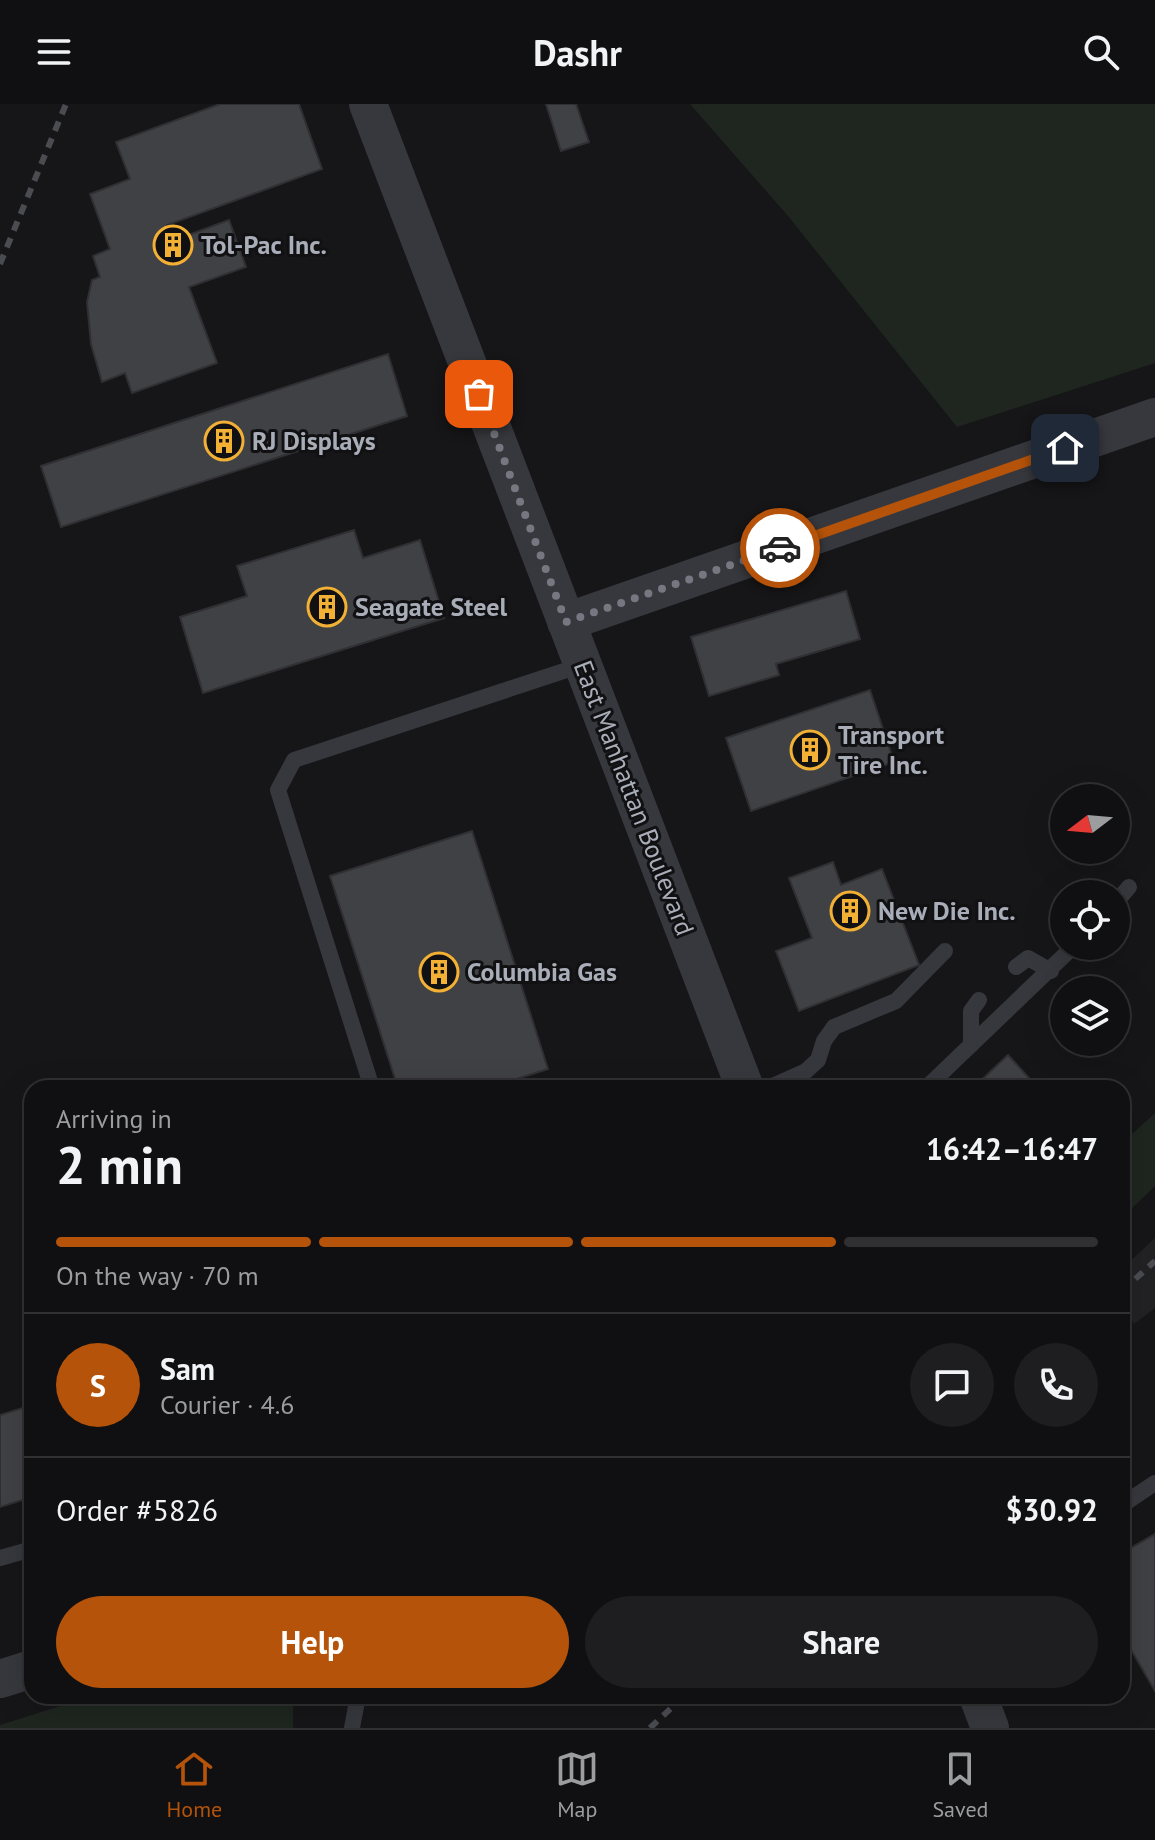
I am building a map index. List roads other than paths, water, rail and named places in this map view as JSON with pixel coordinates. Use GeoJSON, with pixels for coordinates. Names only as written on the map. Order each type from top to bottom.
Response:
{"type":"FeatureCollection","features":[{"type":"Feature","properties":{"kind":"street","name":"East Manhattan Boulevard"},"geometry":{"type":"LineString","coordinates":[[368,104],[742,1080]]}},
{"type":"Feature","properties":{"kind":"street"},"geometry":{"type":"LineString","coordinates":[[566,622],[1155,417]]}},
{"type":"Feature","properties":{"kind":"street"},"geometry":{"type":"LineString","coordinates":[[0,1679],[24,1672]]}},
{"type":"Feature","properties":{"kind":"street"},"geometry":{"type":"LineString","coordinates":[[981,1704],[990,1728]]}},
{"type":"Feature","properties":{"kind":"lane"},"geometry":{"type":"LineString","coordinates":[[369,1080],[278,790],[294,760],[582,664]]}},
{"type":"Feature","properties":{"kind":"lane"},"geometry":{"type":"LineString","coordinates":[[786,1080],[806,1071],[818,1060],[824,1041],[834,1027],[896,1001],[945,951]]}},
{"type":"Feature","properties":{"kind":"lane"},"geometry":{"type":"LineString","coordinates":[[1016,967],[1028,958],[1051,971]]}},
{"type":"Feature","properties":{"kind":"lane"},"geometry":{"type":"LineString","coordinates":[[934,1080],[1061,960]]}},
{"type":"Feature","properties":{"kind":"lane"},"geometry":{"type":"LineString","coordinates":[[971,1045],[971,1011],[979,1000]]}},
{"type":"Feature","properties":{"kind":"lane"},"geometry":{"type":"LineString","coordinates":[[1130,1500],[1155,1483]]}},
{"type":"Feature","properties":{"kind":"lane"},"geometry":{"type":"LineString","coordinates":[[0,1558],[24,1551]]}},
{"type":"Feature","properties":{"kind":"lane"},"geometry":{"type":"LineString","coordinates":[[352,1728],[356,1704]]}},
{"type":"Feature","properties":{"kind":"railway"},"geometry":{"type":"LineString","coordinates":[[0,264],[66,104]]}},
{"type":"Feature","properties":{"kind":"railway"},"geometry":{"type":"LineString","coordinates":[[1130,1284],[1155,1261]]}},
{"type":"Feature","properties":{"kind":"railway"},"geometry":{"type":"LineString","coordinates":[[650,1728],[676,1704]]}},
{"type":"Feature","properties":{"kind":"place","name":"Tol-Pac Inc."},"geometry":{"type":"Point","coordinates":[173,245]}},
{"type":"Feature","properties":{"kind":"place","name":"RJ Displays"},"geometry":{"type":"Point","coordinates":[224,441]}},
{"type":"Feature","properties":{"kind":"place","name":"Seagate Steel"},"geometry":{"type":"Point","coordinates":[327,607]}},
{"type":"Feature","properties":{"kind":"place","name":"Transport Tire Inc."},"geometry":{"type":"Point","coordinates":[810,750]}},
{"type":"Feature","properties":{"kind":"place","name":"New Die Inc."},"geometry":{"type":"Point","coordinates":[850,911]}},
{"type":"Feature","properties":{"kind":"place","name":"Columbia Gas"},"geometry":{"type":"Point","coordinates":[439,972]}}]}
